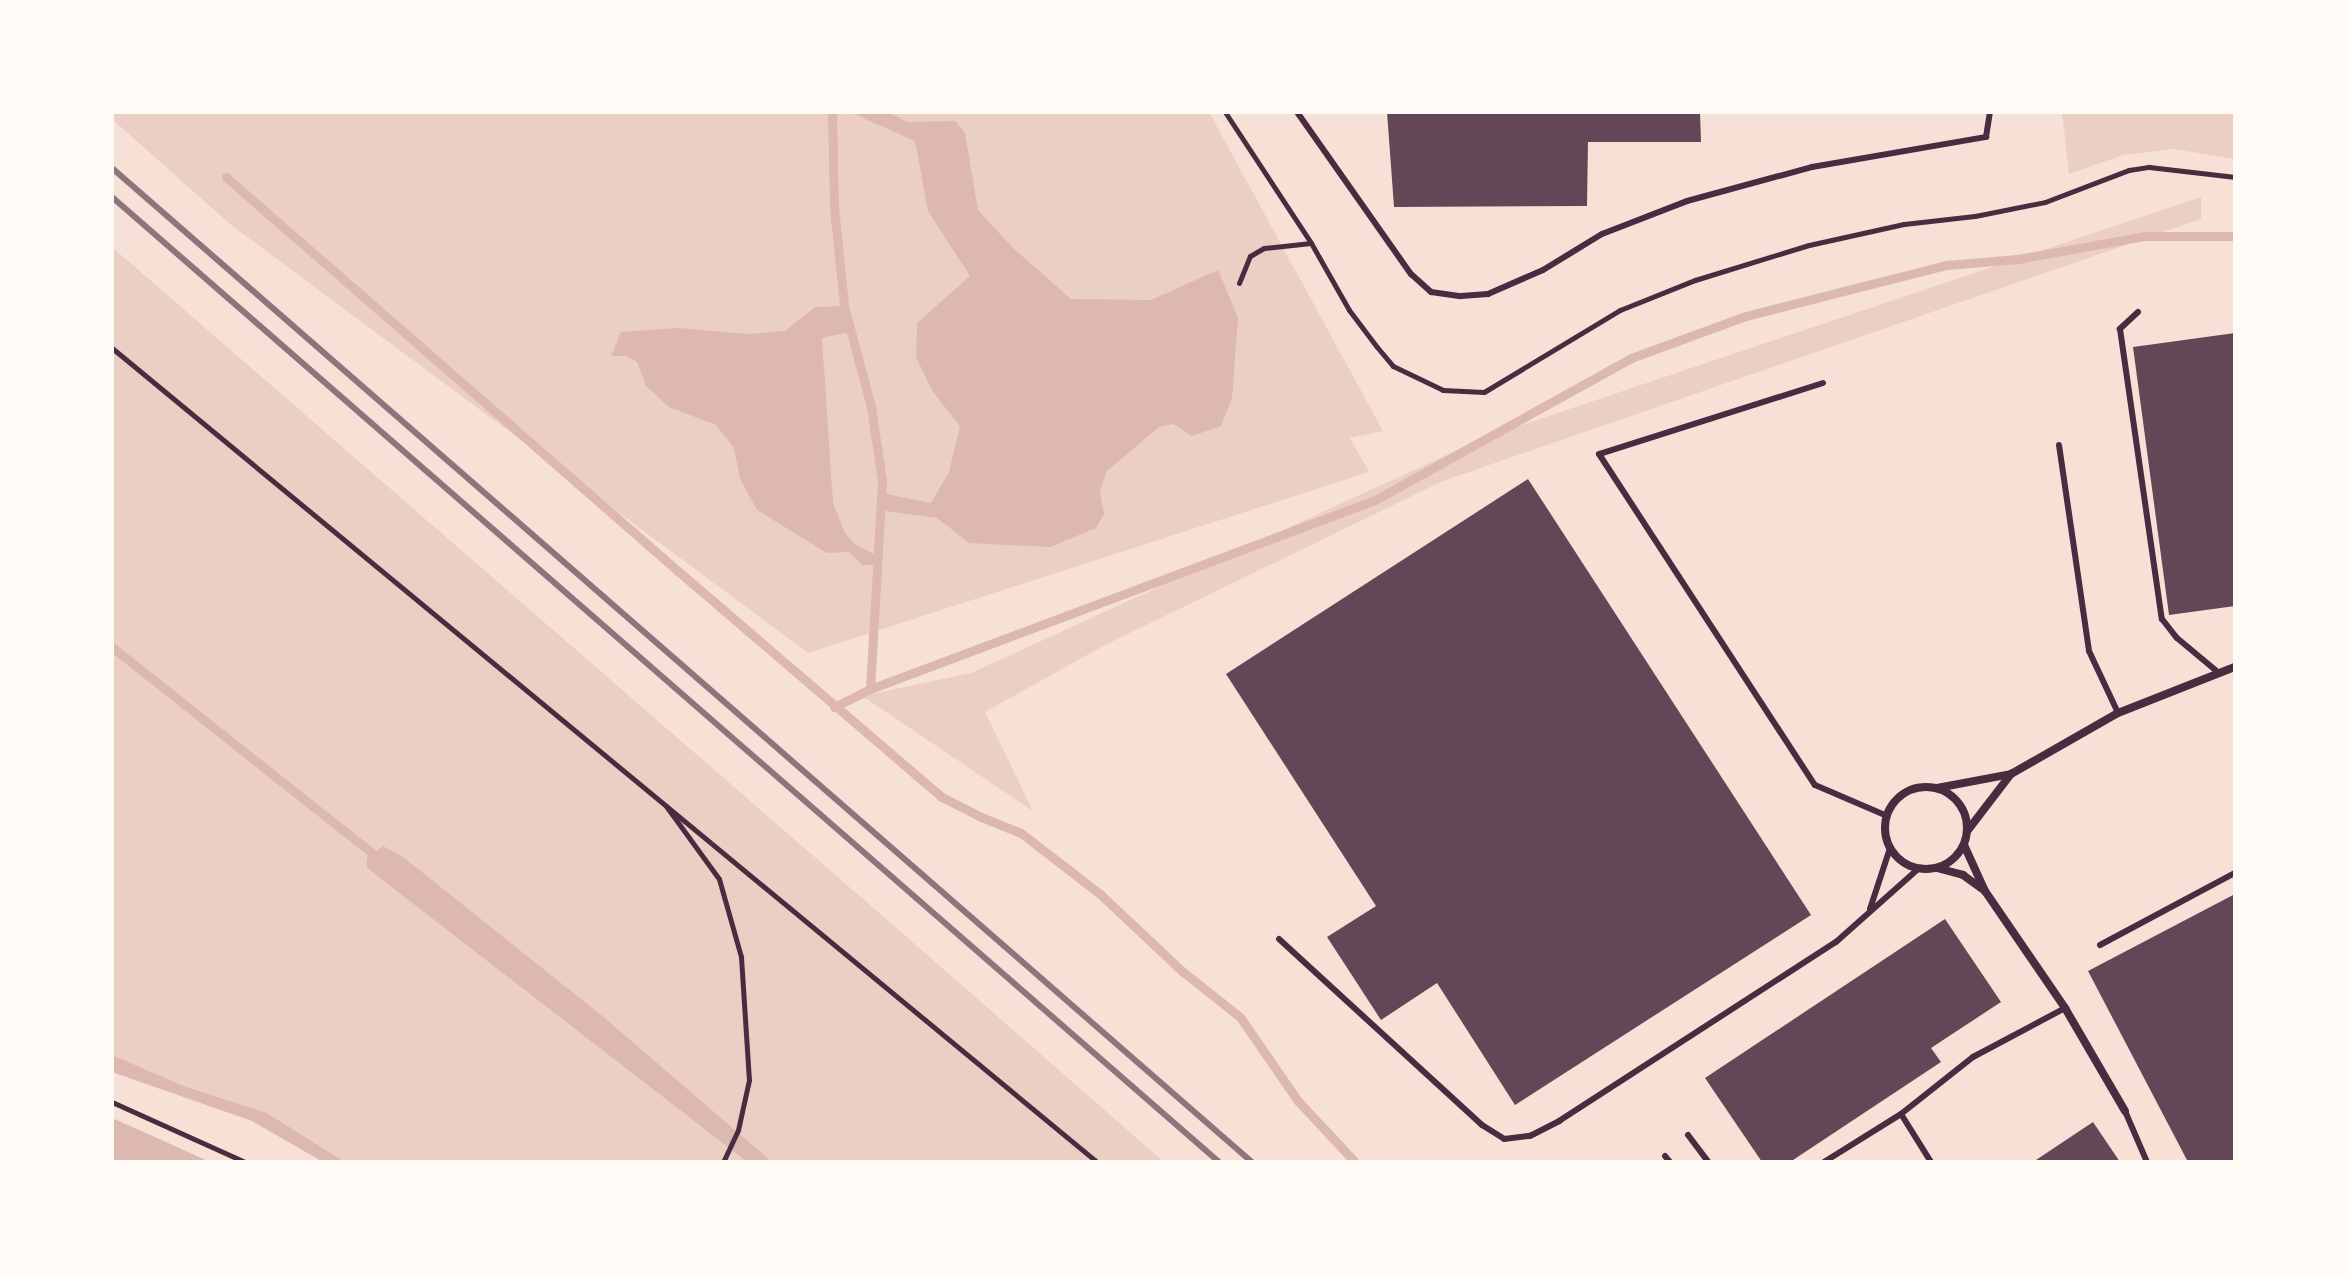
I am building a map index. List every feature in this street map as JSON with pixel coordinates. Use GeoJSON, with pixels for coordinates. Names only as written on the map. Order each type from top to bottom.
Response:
{"type":"FeatureCollection","features":[{"type":"Feature","properties":{"kind":"street"},"geometry":{"type":"LineString","coordinates":[[1985,891],[1963,875],[1908,865],[1890,848],[1885,827],[1892,805],[1912,790],[2011,774],[2118,713],[2235,667]]}},
{"type":"Feature","properties":{"kind":"street"},"geometry":{"type":"LineString","coordinates":[[1937,868],[1948,863],[1964,845],[1967,831],[2011,774]]}},
{"type":"Feature","properties":{"kind":"street"},"geometry":{"type":"LineString","coordinates":[[1937,788],[1960,804],[1967,831]]}},
{"type":"Feature","properties":{"kind":"street"},"geometry":{"type":"LineString","coordinates":[[1964,845],[1985,891],[2065,1008],[2125,1111]]}},
{"type":"Feature","properties":{"kind":"lane"},"geometry":{"type":"LineString","coordinates":[[1297,112],[1411,274],[1431,292],[1461,296],[1488,294],[1543,270],[1602,234],[1687,201],[1812,167],[1986,137],[1990,112]]}},
{"type":"Feature","properties":{"kind":"lane"},"geometry":{"type":"LineString","coordinates":[[2138,312],[2120,329],[2162,619],[2177,638],[2219,673]]}},
{"type":"Feature","properties":{"kind":"lane"},"geometry":{"type":"LineString","coordinates":[[1823,383],[1599,454],[1815,785],[1887,816]]}},
{"type":"Feature","properties":{"kind":"lane"},"geometry":{"type":"LineString","coordinates":[[2059,445],[2089,651],[2118,713]]}},
{"type":"Feature","properties":{"kind":"lane"},"geometry":{"type":"LineString","coordinates":[[1870,909],[1890,848]]}},
{"type":"Feature","properties":{"kind":"lane"},"geometry":{"type":"LineString","coordinates":[[1279,939],[1482,1125],[1504,1139],[1530,1136],[1559,1121],[1836,942],[1852,931],[1870,909],[1919,868]]}},
{"type":"Feature","properties":{"kind":"lane"},"geometry":{"type":"LineString","coordinates":[[2100,945],[2235,873]]}},
{"type":"Feature","properties":{"kind":"lane"},"geometry":{"type":"LineString","coordinates":[[1824,1162],[1901,1114],[1973,1057],[2065,1008]]}},
{"type":"Feature","properties":{"kind":"lane"},"geometry":{"type":"LineString","coordinates":[[2125,1111],[2147,1162]]}},
{"type":"Feature","properties":{"kind":"lane"},"geometry":{"type":"LineString","coordinates":[[1901,1114],[1931,1162]]}},
{"type":"Feature","properties":{"kind":"lane"},"geometry":{"type":"LineString","coordinates":[[1688,1135],[1708,1162]]}},
{"type":"Feature","properties":{"kind":"path"},"geometry":{"type":"LineString","coordinates":[[1225,112],[1311,243],[1349,310],[1393,366],[1443,390],[1484,392],[1620,310],[1695,280],[1809,245],[1904,224],[1975,216],[2045,202],[2129,170],[2149,167],[2235,177]]}},
{"type":"Feature","properties":{"kind":"path"},"geometry":{"type":"LineString","coordinates":[[1239,283],[1250,256],[1264,248],[1311,243]]}},
{"type":"Feature","properties":{"kind":"path"},"geometry":{"type":"LineString","coordinates":[[112,348],[661,798],[1097,1162]]}},
{"type":"Feature","properties":{"kind":"path"},"geometry":{"type":"LineString","coordinates":[[661,798],[719,879],[741,957],[749,1080],[738,1130],[723,1162]]}},
{"type":"Feature","properties":{"kind":"path"},"geometry":{"type":"LineString","coordinates":[[112,1102],[245,1162]]}},
{"type":"Feature","properties":{"kind":"shaded area"},"geometry":{"type":"Polygon","coordinates":[[[112,112],[1209,112],[1383,431],[1350,438],[1369,472],[808,653],[231,225],[112,119],[112,112]]]}},
{"type":"Feature","properties":{"kind":"shaded area"},"geometry":{"type":"Polygon","coordinates":[[[850,112],[888,112],[907,122],[955,121],[965,133],[978,210],[1014,249],[1071,299],[1151,300],[1218,270],[1238,318],[1232,398],[1221,426],[1192,436],[1173,424],[1159,427],[1106,472],[1100,492],[1104,514],[1096,528],[1050,547],[969,543],[937,518],[879,510],[881,493],[931,503],[949,472],[960,426],[933,392],[916,357],[917,323],[970,276],[928,211],[915,141],[850,112]]]}},
{"type":"Feature","properties":{"kind":"shaded area"},"geometry":{"type":"Polygon","coordinates":[[[2062,112],[2235,112],[2235,159],[2174,149],[2123,155],[2069,174],[2062,112]]]}},
{"type":"Feature","properties":{"kind":"shaded area"},"geometry":{"type":"Polygon","coordinates":[[[2201,197],[2201,219],[1443,481],[1105,645],[985,712],[1033,811],[862,696],[971,673],[1486,437],[2201,197]]]}},
{"type":"Feature","properties":{"kind":"shaded area"},"geometry":{"type":"Polygon","coordinates":[[[112,247],[1164,1162],[772,1162],[605,1018],[479,918],[367,858],[367,868],[747,1162],[345,1162],[267,1113],[184,1086],[112,1055],[112,247]]]}},
{"type":"Feature","properties":{"kind":"shaded area"},"geometry":{"type":"Polygon","coordinates":[[[844,306],[849,332],[822,338],[833,503],[845,533],[856,545],[876,555],[876,565],[862,565],[849,552],[827,553],[757,510],[740,479],[734,448],[716,425],[669,407],[646,386],[637,362],[626,356],[611,356],[621,332],[678,328],[748,334],[785,331],[815,307],[844,306]]]}},
{"type":"Feature","properties":{"kind":"shaded area"},"geometry":{"type":"Polygon","coordinates":[[[383,846],[403,857],[605,1018],[772,1162],[747,1162],[367,868],[367,858],[383,846]]]}},
{"type":"Feature","properties":{"kind":"shaded area"},"geometry":{"type":"Polygon","coordinates":[[[112,1055],[184,1086],[267,1113],[345,1162],[323,1162],[252,1121],[112,1072],[112,1055]]]}},
{"type":"Feature","properties":{"kind":"shaded area"},"geometry":{"type":"Polygon","coordinates":[[[112,1118],[155,1137],[210,1162],[112,1162],[112,1118]]]}},
{"type":"Feature","properties":{"kind":"building"},"geometry":{"type":"Polygon","coordinates":[[[1387,112],[1700,112],[1701,142],[1588,142],[1587,206],[1394,207],[1387,112]]]}},
{"type":"Feature","properties":{"kind":"building"},"geometry":{"type":"Polygon","coordinates":[[[2235,333],[2235,606],[2169,615],[2133,347],[2235,333]]]}},
{"type":"Feature","properties":{"kind":"building"},"geometry":{"type":"Polygon","coordinates":[[[1528,479],[1811,915],[1515,1105],[1437,983],[1381,1020],[1327,937],[1376,906],[1226,674],[1528,479]]]}},
{"type":"Feature","properties":{"kind":"building"},"geometry":{"type":"Polygon","coordinates":[[[2235,894],[2235,1162],[2188,1162],[2088,971],[2235,894]]]}},
{"type":"Feature","properties":{"kind":"building"},"geometry":{"type":"Polygon","coordinates":[[[1945,919],[2001,1002],[1931,1048],[1941,1062],[1790,1162],[1762,1162],[1705,1078],[1945,919]]]}},
{"type":"Feature","properties":{"kind":"building"},"geometry":{"type":"Polygon","coordinates":[[[2093,1122],[2120,1162],[2033,1162],[2093,1122]]]}},
{"type":"Feature","properties":{"kind":"waterway"},"geometry":{"type":"LineString","coordinates":[[832,112],[834,207],[844,306],[871,407],[882,481],[870,689],[834,707]]}},
{"type":"Feature","properties":{"kind":"waterway"},"geometry":{"type":"LineString","coordinates":[[226,177],[942,797],[1021,833],[1100,894],[1182,971],[1240,1017],[1298,1101],[1355,1162]]}},
{"type":"Feature","properties":{"kind":"waterway"},"geometry":{"type":"LineString","coordinates":[[870,689],[1375,500],[1631,358],[1746,316],[1946,265],[2018,259],[2144,236],[2235,236]]}},
{"type":"Feature","properties":{"kind":"waterway"},"geometry":{"type":"LineString","coordinates":[[112,647],[379,859]]}},
{"type":"Feature","properties":{"kind":"railway"},"geometry":{"type":"LineString","coordinates":[[112,168],[1252,1162]]}},
{"type":"Feature","properties":{"kind":"railway"},"geometry":{"type":"LineString","coordinates":[[112,197],[1219,1162]]}}]}
